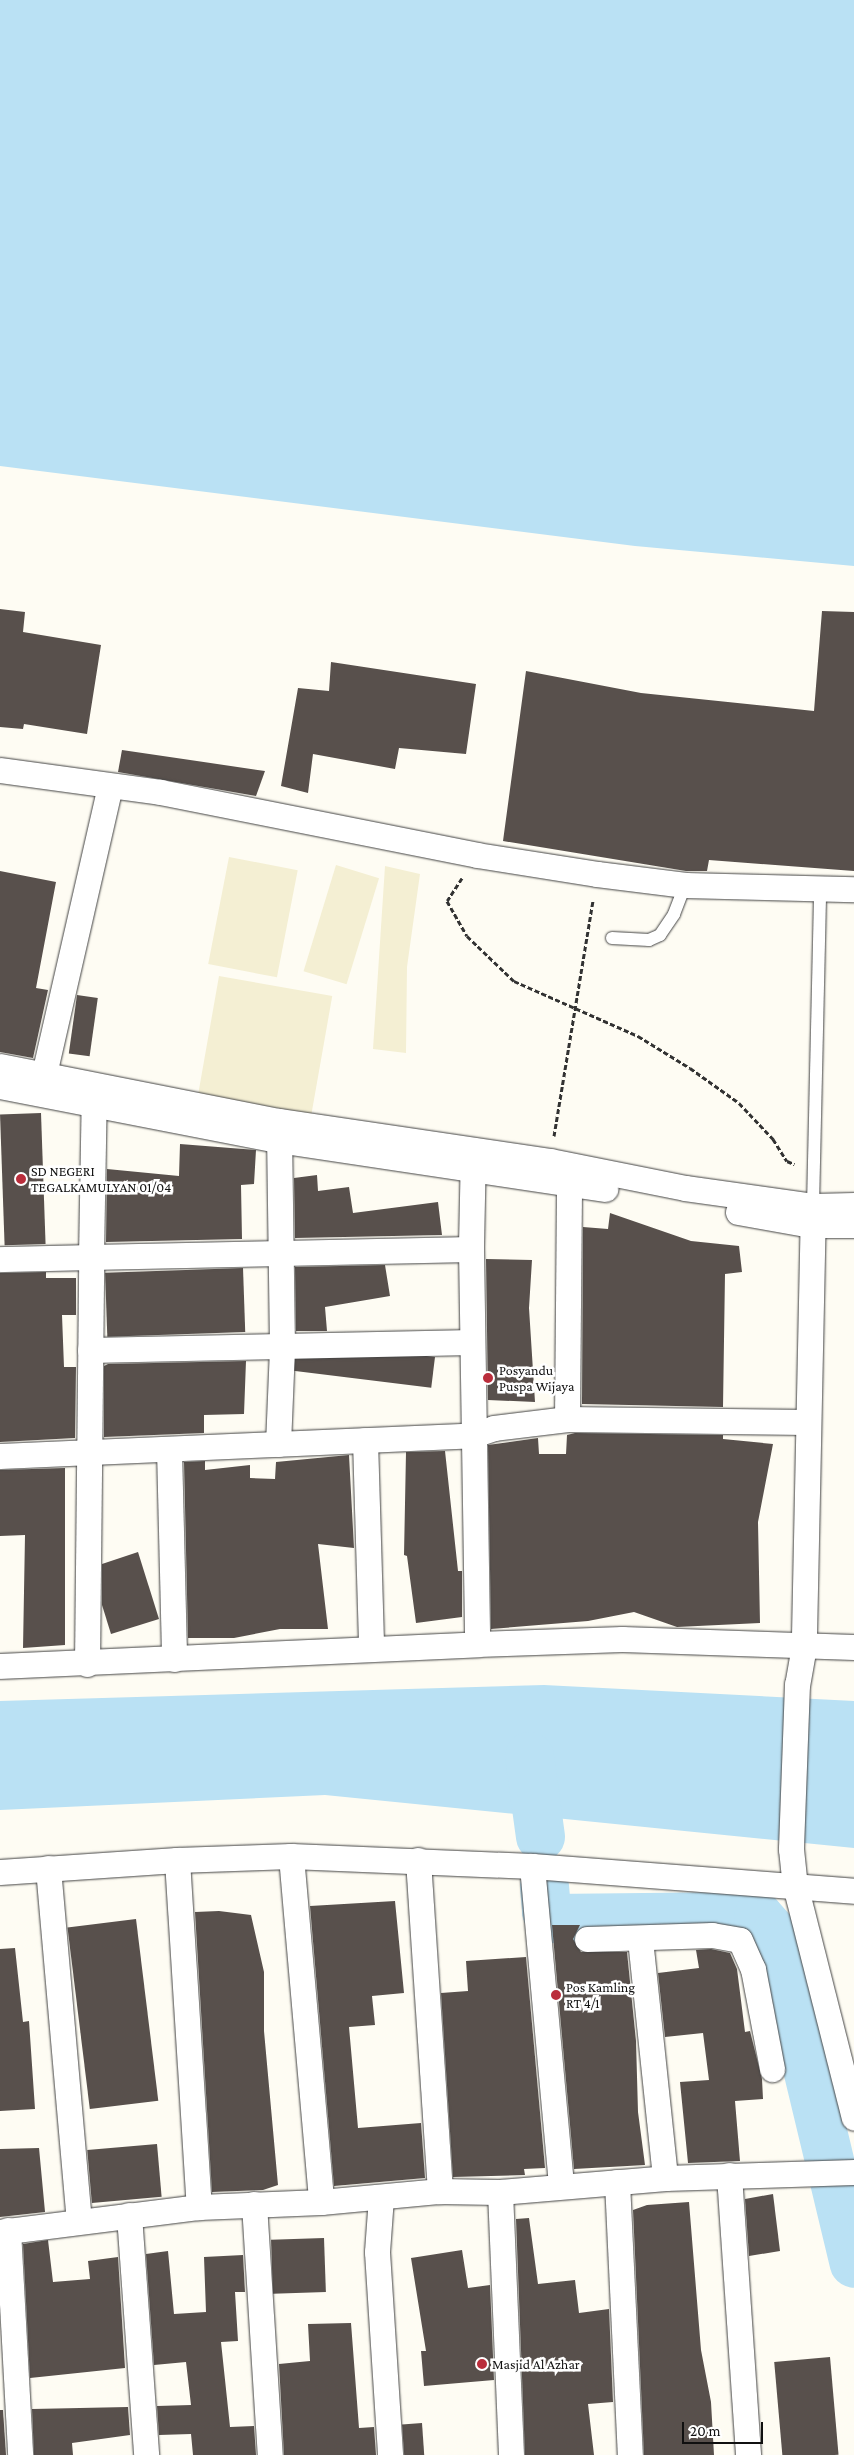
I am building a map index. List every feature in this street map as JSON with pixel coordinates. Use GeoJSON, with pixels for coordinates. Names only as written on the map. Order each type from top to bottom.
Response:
{"type":"FeatureCollection","features":[{"type":"Feature","properties":{"kind":"street"},"geometry":{"type":"LineString","coordinates":[[0,770],[160,792],[477,855],[597,874],[685,885],[854,889]]}},
{"type":"Feature","properties":{"kind":"street"},"geometry":{"type":"LineString","coordinates":[[44,1074],[110,786]]}},
{"type":"Feature","properties":{"kind":"street"},"geometry":{"type":"LineString","coordinates":[[0,1066],[44,1074],[93,1093]]}},
{"type":"Feature","properties":{"kind":"street"},"geometry":{"type":"LineString","coordinates":[[0,1086],[93,1093],[279,1130],[472,1160],[569,1183],[624,1184]]}},
{"type":"Feature","properties":{"kind":"street"},"geometry":{"type":"LineString","coordinates":[[87,1664],[93,1093]]}},
{"type":"Feature","properties":{"kind":"street"},"geometry":{"type":"LineString","coordinates":[[278,1444],[282,1347],[279,1130]]}},
{"type":"Feature","properties":{"kind":"street"},"geometry":{"type":"LineString","coordinates":[[472,1160],[550,1161],[624,1184],[812,1215],[854,1225]]}},
{"type":"Feature","properties":{"kind":"street"},"geometry":{"type":"LineString","coordinates":[[472,1160],[471,1249],[477,1644]]}},
{"type":"Feature","properties":{"kind":"street"},"geometry":{"type":"LineString","coordinates":[[567,1419],[569,1183]]}},
{"type":"Feature","properties":{"kind":"street"},"geometry":{"type":"LineString","coordinates":[[812,1215],[854,1205]]}},
{"type":"Feature","properties":{"kind":"street"},"geometry":{"type":"LineString","coordinates":[[812,1215],[806,1422],[804,1646],[797,1684],[791,1849],[795,1885],[854,2118]]}},
{"type":"Feature","properties":{"kind":"street"},"geometry":{"type":"LineString","coordinates":[[0,1259],[471,1249]]}},
{"type":"Feature","properties":{"kind":"street"},"geometry":{"type":"LineString","coordinates":[[90,1350],[472,1342]]}},
{"type":"Feature","properties":{"kind":"street"},"geometry":{"type":"LineString","coordinates":[[0,1456],[474,1435],[494,1428],[567,1419],[806,1422]]}},
{"type":"Feature","properties":{"kind":"street"},"geometry":{"type":"LineString","coordinates":[[364,1440],[371,1648]]}},
{"type":"Feature","properties":{"kind":"street"},"geometry":{"type":"LineString","coordinates":[[169,1449],[174,1659]]}},
{"type":"Feature","properties":{"kind":"street"},"geometry":{"type":"LineString","coordinates":[[0,1666],[87,1664],[371,1648],[622,1639],[854,1647]]}},
{"type":"Feature","properties":{"kind":"street"},"geometry":{"type":"LineString","coordinates":[[0,1872],[177,1860],[291,1856],[532,1866],[854,1891]]}},
{"type":"Feature","properties":{"kind":"street"},"geometry":{"type":"LineString","coordinates":[[291,1856],[321,2202]]}},
{"type":"Feature","properties":{"kind":"street"},"geometry":{"type":"LineString","coordinates":[[177,1860],[199,2207]]}},
{"type":"Feature","properties":{"kind":"street"},"geometry":{"type":"LineString","coordinates":[[418,1860],[440,2191]]}},
{"type":"Feature","properties":{"kind":"street"},"geometry":{"type":"LineString","coordinates":[[532,1866],[560,2186]]}},
{"type":"Feature","properties":{"kind":"street"},"geometry":{"type":"LineString","coordinates":[[48,1868],[79,2221]]}},
{"type":"Feature","properties":{"kind":"street"},"geometry":{"type":"LineString","coordinates":[[587,1939],[640,1939],[712,1935],[740,1940],[753,1969],[772,2069]]}},
{"type":"Feature","properties":{"kind":"street"},"geometry":{"type":"LineString","coordinates":[[640,1939],[665,2178]]}},
{"type":"Feature","properties":{"kind":"street"},"geometry":{"type":"LineString","coordinates":[[20,2455],[4,2231],[199,2207],[321,2202],[440,2191],[500,2192],[665,2178],[852,2172]]}},
{"type":"Feature","properties":{"kind":"street"},"geometry":{"type":"LineString","coordinates":[[729,2175],[748,2455]]}},
{"type":"Feature","properties":{"kind":"street"},"geometry":{"type":"LineString","coordinates":[[617,2182],[630,2455]]}},
{"type":"Feature","properties":{"kind":"street"},"geometry":{"type":"LineString","coordinates":[[500,2192],[511,2455]]}},
{"type":"Feature","properties":{"kind":"street"},"geometry":{"type":"LineString","coordinates":[[381,2197],[377,2252],[390,2455]]}},
{"type":"Feature","properties":{"kind":"street"},"geometry":{"type":"LineString","coordinates":[[254,2204],[270,2455]]}},
{"type":"Feature","properties":{"kind":"street"},"geometry":{"type":"LineString","coordinates":[[129,2215],[146,2455]]}},
{"type":"Feature","properties":{"kind":"lane"},"geometry":{"type":"LineString","coordinates":[[612,938],[649,940],[660,935],[674,914],[685,885]]}},
{"type":"Feature","properties":{"kind":"lane"},"geometry":{"type":"LineString","coordinates":[[812,1215],[820,888]]}},
{"type":"Feature","properties":{"kind":"path"},"geometry":{"type":"LineString","coordinates":[[477,855],[447,901],[467,936],[514,981],[638,1036],[690,1068],[739,1103],[773,1140],[787,1161],[814,1172]]}},
{"type":"Feature","properties":{"kind":"path"},"geometry":{"type":"LineString","coordinates":[[550,1161],[597,874]]}},
{"type":"Feature","properties":{"kind":"shaded area"},"geometry":{"type":"Polygon","coordinates":[[[229,857],[298,870],[277,977],[208,964],[229,857]]]}},
{"type":"Feature","properties":{"kind":"shaded area"},"geometry":{"type":"Polygon","coordinates":[[[336,865],[379,878],[347,984],[304,971],[336,865]]]}},
{"type":"Feature","properties":{"kind":"shaded area"},"geometry":{"type":"Polygon","coordinates":[[[385,866],[420,874],[407,967],[406,1053],[373,1049],[385,866]]]}},
{"type":"Feature","properties":{"kind":"shaded area"},"geometry":{"type":"Polygon","coordinates":[[[219,976],[332,996],[311,1114],[198,1094],[219,976]]]}},
{"type":"Feature","properties":{"kind":"water"},"geometry":{"type":"Polygon","coordinates":[[[0,0],[854,0],[854,566],[635,546],[0,466],[0,0]]]}},
{"type":"Feature","properties":{"kind":"water"},"geometry":{"type":"Polygon","coordinates":[[[544,1685],[854,1701],[854,1848],[325,1795],[0,1810],[0,1701],[544,1685]]]}},
{"type":"Feature","properties":{"kind":"building"},"geometry":{"type":"Polygon","coordinates":[[[0,609],[25,612],[23,632],[101,645],[87,734],[24,724],[23,729],[0,727],[0,609]]]}},
{"type":"Feature","properties":{"kind":"building"},"geometry":{"type":"Polygon","coordinates":[[[822,611],[854,612],[854,871],[709,860],[707,871],[686,871],[503,841],[526,671],[641,693],[814,711],[822,611]]]}},
{"type":"Feature","properties":{"kind":"building"},"geometry":{"type":"Polygon","coordinates":[[[331,662],[476,684],[466,754],[399,748],[395,769],[313,754],[308,793],[281,786],[298,688],[329,691],[331,662]]]}},
{"type":"Feature","properties":{"kind":"building"},"geometry":{"type":"Polygon","coordinates":[[[122,750],[265,771],[256,796],[118,772],[122,750]]]}},
{"type":"Feature","properties":{"kind":"building"},"geometry":{"type":"Polygon","coordinates":[[[0,871],[56,882],[36,988],[48,990],[33,1058],[0,1052],[0,871]]]}},
{"type":"Feature","properties":{"kind":"building"},"geometry":{"type":"Polygon","coordinates":[[[77,995],[98,998],[90,1056],[69,1053],[77,995]]]}},
{"type":"Feature","properties":{"kind":"building","name":"SD NEGERI TEGALKAMULYAN 01/04"},"geometry":{"type":"Polygon","coordinates":[[[41,1113],[46,1244],[5,1245],[0,1114],[41,1113]]]}},
{"type":"Feature","properties":{"kind":"building"},"geometry":{"type":"Polygon","coordinates":[[[180,1144],[256,1150],[254,1184],[241,1185],[242,1239],[106,1242],[107,1169],[179,1176],[180,1144]]]}},
{"type":"Feature","properties":{"kind":"building"},"geometry":{"type":"Polygon","coordinates":[[[317,1175],[318,1191],[349,1187],[353,1213],[438,1202],[442,1235],[295,1238],[294,1178],[317,1175]]]}},
{"type":"Feature","properties":{"kind":"building"},"geometry":{"type":"Polygon","coordinates":[[[610,1213],[691,1241],[739,1246],[742,1272],[725,1274],[723,1407],[582,1404],[583,1227],[608,1229],[610,1213]]]}},
{"type":"Feature","properties":{"kind":"building"},"geometry":{"type":"Polygon","coordinates":[[[486,1259],[532,1260],[529,1308],[535,1402],[488,1400],[486,1259]]]}},
{"type":"Feature","properties":{"kind":"building"},"geometry":{"type":"Polygon","coordinates":[[[385,1265],[390,1296],[325,1307],[327,1331],[296,1331],[295,1267],[385,1265]]]}},
{"type":"Feature","properties":{"kind":"building"},"geometry":{"type":"Polygon","coordinates":[[[243,1268],[245,1332],[107,1337],[105,1273],[243,1268]]]}},
{"type":"Feature","properties":{"kind":"building"},"geometry":{"type":"Polygon","coordinates":[[[46,1272],[46,1278],[76,1278],[76,1315],[62,1315],[64,1367],[76,1367],[75,1438],[0,1442],[0,1273],[46,1272]]]}},
{"type":"Feature","properties":{"kind":"building"},"geometry":{"type":"Polygon","coordinates":[[[297,1340],[435,1357],[431,1388],[293,1371],[297,1340]]]}},
{"type":"Feature","properties":{"kind":"building"},"geometry":{"type":"Polygon","coordinates":[[[246,1361],[244,1414],[204,1415],[204,1433],[104,1437],[104,1366],[108,1364],[246,1361]]]}},
{"type":"Feature","properties":{"kind":"building"},"geometry":{"type":"Polygon","coordinates":[[[575,1433],[723,1435],[723,1439],[773,1444],[758,1522],[760,1623],[677,1627],[634,1612],[588,1621],[491,1629],[488,1445],[538,1438],[539,1454],[566,1454],[567,1435],[575,1433]]]}},
{"type":"Feature","properties":{"kind":"building"},"geometry":{"type":"Polygon","coordinates":[[[445,1451],[458,1571],[462,1571],[462,1617],[416,1623],[407,1556],[404,1555],[406,1452],[445,1451]]]}},
{"type":"Feature","properties":{"kind":"building"},"geometry":{"type":"Polygon","coordinates":[[[349,1455],[354,1548],[318,1544],[328,1629],[280,1629],[234,1638],[188,1638],[184,1462],[205,1461],[205,1470],[250,1465],[250,1478],[275,1479],[276,1462],[349,1455]]]}},
{"type":"Feature","properties":{"kind":"building"},"geometry":{"type":"Polygon","coordinates":[[[65,1468],[65,1645],[23,1648],[25,1535],[0,1536],[0,1470],[65,1468]]]}},
{"type":"Feature","properties":{"kind":"building"},"geometry":{"type":"Polygon","coordinates":[[[138,1552],[159,1619],[111,1634],[102,1605],[102,1564],[138,1552]]]}},
{"type":"Feature","properties":{"kind":"building"},"geometry":{"type":"Polygon","coordinates":[[[395,1901],[404,1993],[372,1996],[375,2025],[349,2027],[358,2128],[421,2123],[425,2178],[334,2186],[310,1906],[395,1901]]]}},
{"type":"Feature","properties":{"kind":"building"},"geometry":{"type":"Polygon","coordinates":[[[219,1911],[251,1915],[264,1972],[264,2031],[278,2185],[263,2190],[212,2192],[195,1912],[219,1911]]]}},
{"type":"Feature","properties":{"kind":"building"},"geometry":{"type":"Polygon","coordinates":[[[136,1919],[158,2101],[90,2109],[68,1927],[136,1919]]]}},
{"type":"Feature","properties":{"kind":"building"},"geometry":{"type":"Polygon","coordinates":[[[552,1925],[580,1925],[573,1939],[581,1952],[627,1952],[636,2041],[638,2112],[645,2165],[574,2169],[552,1925]]]}},
{"type":"Feature","properties":{"kind":"building"},"geometry":{"type":"Polygon","coordinates":[[[15,1948],[23,2022],[29,2021],[35,2109],[0,2111],[0,1949],[15,1948]]]}},
{"type":"Feature","properties":{"kind":"building"},"geometry":{"type":"Polygon","coordinates":[[[711,1949],[730,1953],[737,1969],[745,2032],[750,2031],[762,2079],[763,2099],[735,2101],[740,2161],[688,2163],[680,2082],[709,2080],[703,2033],[665,2037],[658,1973],[699,1968],[696,1950],[711,1949]]]}},
{"type":"Feature","properties":{"kind":"building"},"geometry":{"type":"Polygon","coordinates":[[[526,1957],[545,2168],[524,2169],[525,2175],[453,2177],[441,1993],[468,1991],[466,1961],[526,1957]]]}},
{"type":"Feature","properties":{"kind":"building"},"geometry":{"type":"Polygon","coordinates":[[[157,2144],[162,2197],[92,2203],[87,2150],[157,2144]]]}},
{"type":"Feature","properties":{"kind":"building"},"geometry":{"type":"Polygon","coordinates":[[[39,2148],[45,2212],[0,2217],[0,2149],[39,2148]]]}},
{"type":"Feature","properties":{"kind":"building"},"geometry":{"type":"Polygon","coordinates":[[[773,2194],[780,2251],[749,2256],[745,2199],[773,2194]]]}},
{"type":"Feature","properties":{"kind":"building"},"geometry":{"type":"Polygon","coordinates":[[[689,2202],[701,2350],[711,2402],[714,2455],[644,2455],[633,2210],[647,2205],[689,2202]]]}},
{"type":"Feature","properties":{"kind":"building"},"geometry":{"type":"Polygon","coordinates":[[[529,2218],[538,2284],[575,2280],[579,2313],[609,2309],[613,2402],[588,2404],[594,2455],[525,2455],[516,2219],[529,2218]]]}},
{"type":"Feature","properties":{"kind":"building"},"geometry":{"type":"Polygon","coordinates":[[[324,2238],[326,2292],[273,2294],[271,2240],[324,2238]]]}},
{"type":"Feature","properties":{"kind":"building"},"geometry":{"type":"Polygon","coordinates":[[[48,2240],[53,2282],[90,2279],[88,2261],[118,2257],[125,2368],[30,2378],[23,2244],[48,2240]]]}},
{"type":"Feature","properties":{"kind":"building"},"geometry":{"type":"Polygon","coordinates":[[[462,2250],[468,2288],[490,2285],[494,2380],[424,2386],[421,2351],[426,2351],[411,2258],[462,2250]]]}},
{"type":"Feature","properties":{"kind":"building"},"geometry":{"type":"Polygon","coordinates":[[[168,2251],[174,2314],[206,2312],[204,2257],[243,2255],[245,2292],[235,2292],[238,2341],[221,2342],[230,2427],[254,2426],[256,2455],[193,2455],[191,2434],[159,2435],[157,2406],[191,2405],[186,2362],[154,2365],[146,2254],[168,2251]]]}},
{"type":"Feature","properties":{"kind":"building"},"geometry":{"type":"Polygon","coordinates":[[[351,2323],[359,2428],[374,2427],[376,2455],[284,2455],[279,2364],[310,2361],[308,2324],[351,2323]]]}},
{"type":"Feature","properties":{"kind":"building"},"geometry":{"type":"Polygon","coordinates":[[[830,2357],[839,2455],[782,2455],[774,2362],[830,2357]]]}},
{"type":"Feature","properties":{"kind":"building"},"geometry":{"type":"Polygon","coordinates":[[[128,2407],[130,2435],[72,2443],[73,2455],[34,2455],[32,2409],[128,2407]]]}},
{"type":"Feature","properties":{"kind":"building"},"geometry":{"type":"Polygon","coordinates":[[[0,2410],[3,2410],[6,2455],[0,2455],[0,2410]]]}},
{"type":"Feature","properties":{"kind":"building"},"geometry":{"type":"Polygon","coordinates":[[[422,2423],[424,2455],[404,2455],[402,2424],[422,2423]]]}},
{"type":"Feature","properties":{"kind":"waterway"},"geometry":{"type":"LineString","coordinates":[[529,1756],[540,1836]]}},
{"type":"Feature","properties":{"kind":"waterway"},"geometry":{"type":"LineString","coordinates":[[544,1886],[546,1911],[552,1918],[758,1916],[775,1935],[854,2263]]}},
{"type":"Feature","properties":{"kind":"place","name":"SD NEGERI TEGALKAMULYAN 01/04"},"geometry":{"type":"Point","coordinates":[21,1179]}},
{"type":"Feature","properties":{"kind":"place","name":"Posyandu Puspa Wijaya"},"geometry":{"type":"Point","coordinates":[488,1378]}},
{"type":"Feature","properties":{"kind":"place","name":"Pos Kamling RT 4/1"},"geometry":{"type":"Point","coordinates":[556,1995]}},
{"type":"Feature","properties":{"kind":"place","name":"Masjid Al Azhar"},"geometry":{"type":"Point","coordinates":[482,2364]}}]}
